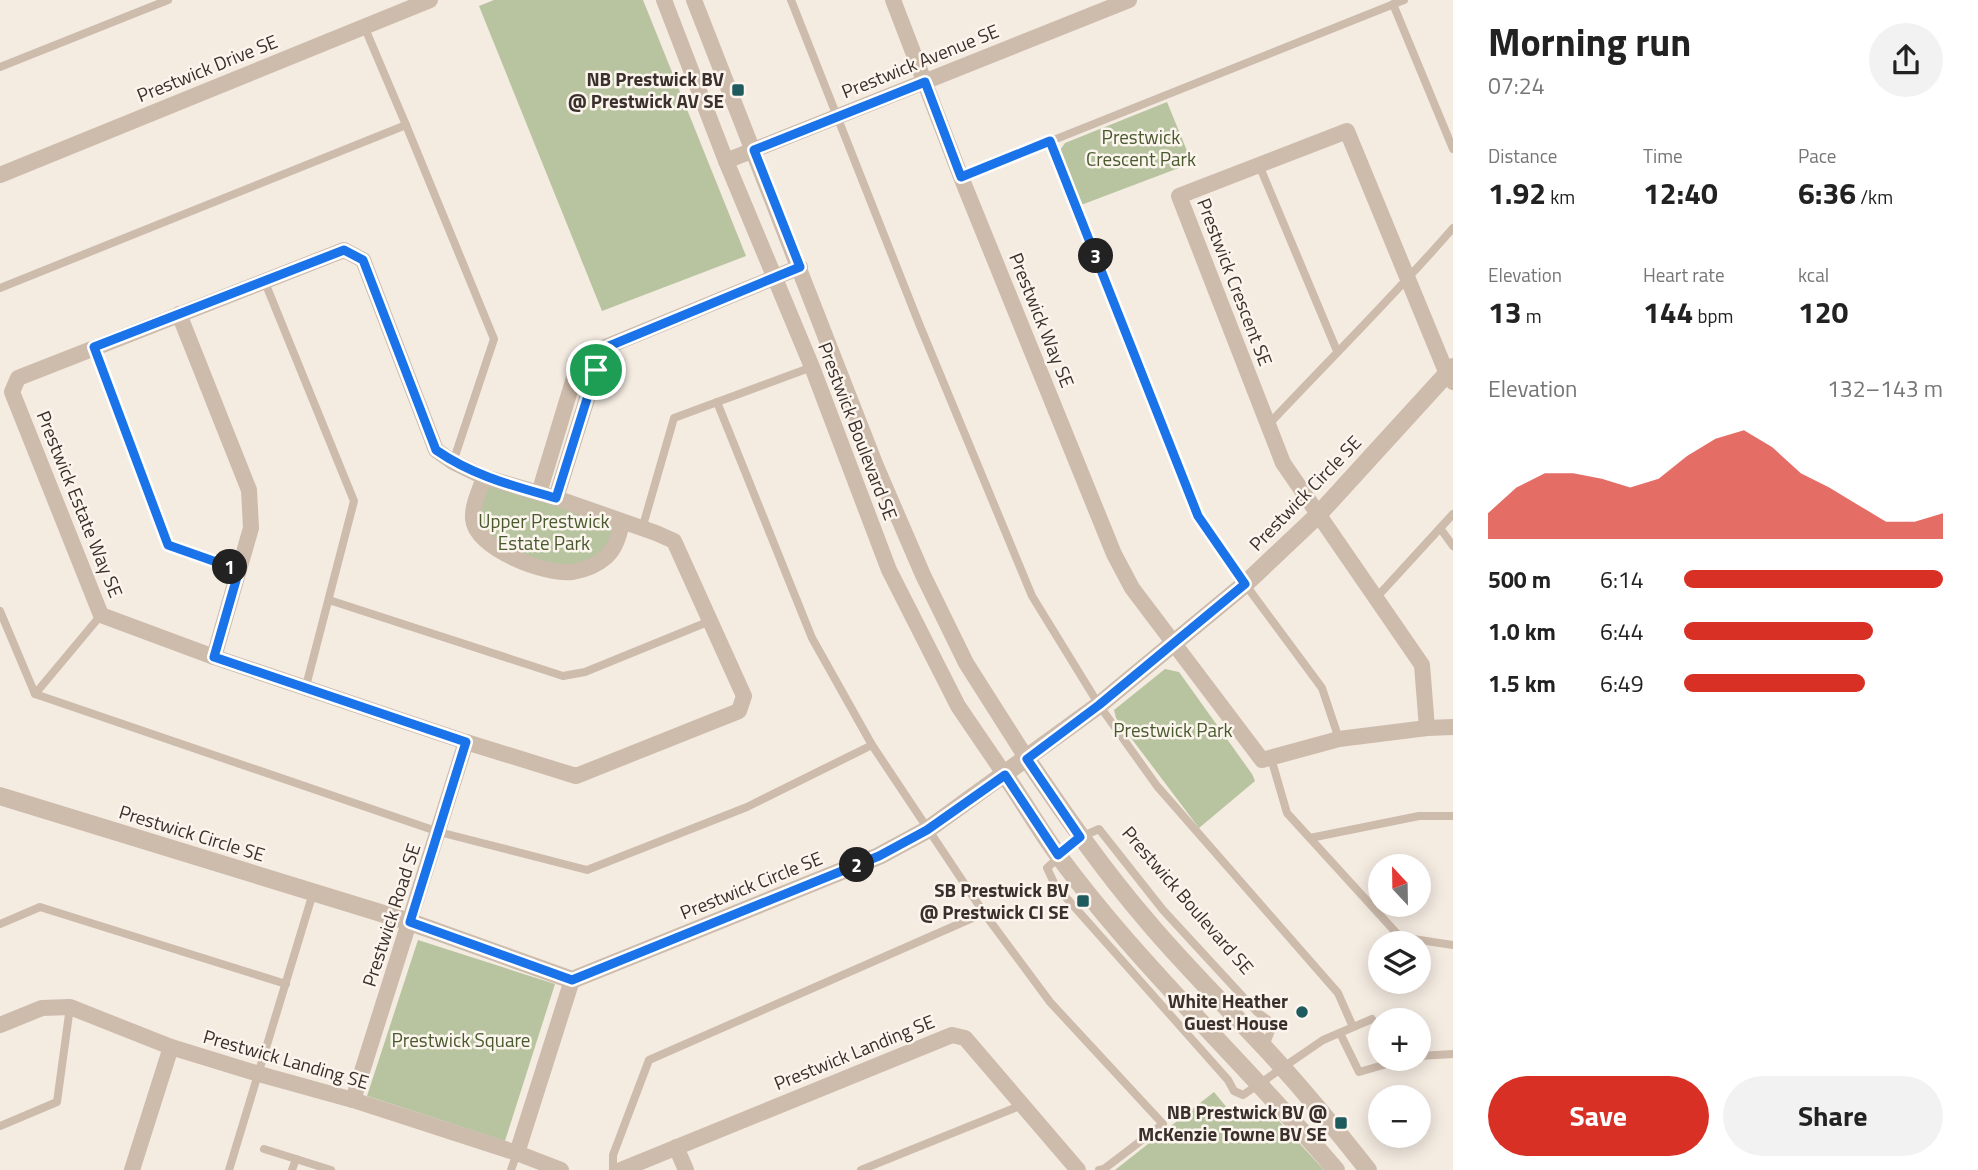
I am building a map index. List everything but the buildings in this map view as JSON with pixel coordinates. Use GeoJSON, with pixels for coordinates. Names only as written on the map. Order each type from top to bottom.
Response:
{"type":"FeatureCollection","features":[{"type":"Feature","properties":{"kind":"street","name":"Prestwick Drive SE"},"geometry":{"type":"LineString","coordinates":[[0,175],[430,0]]}},
{"type":"Feature","properties":{"kind":"street","name":"Prestwick Boulevard SE"},"geometry":{"type":"LineString","coordinates":[[664,0],[726,161],[812,367],[889,570],[958,706],[1058,855],[1126,937],[1295,1121],[1336,1170]]}},
{"type":"Feature","properties":{"kind":"street","name":"Prestwick Boulevard SE"},"geometry":{"type":"LineString","coordinates":[[694,0],[876,466],[923,575],[966,663],[1080,837],[1154,929],[1313,1101],[1368,1170]]}},
{"type":"Feature","properties":{"kind":"street","name":"Prestwick Way SE"},"geometry":{"type":"LineString","coordinates":[[893,0],[961,177],[1114,554],[1132,588],[1262,760],[1272,758]]}},
{"type":"Feature","properties":{"kind":"street","name":"Prestwick Avenue SE"},"geometry":{"type":"LineString","coordinates":[[726,161],[1129,0]]}},
{"type":"Feature","properties":{"kind":"street","name":"Prestwick Crescent SE"},"geometry":{"type":"LineString","coordinates":[[1427,728],[1422,665],[1283,463],[1179,196],[1347,131],[1407,281],[1451,374]]}},
{"type":"Feature","properties":{"kind":"street","name":"Prestwick Estate Way SE"},"geometry":{"type":"LineString","coordinates":[[344,250],[363,260],[436,450],[453,462],[484,477],[556,498],[674,541],[744,696],[739,711],[576,776],[214,657],[101,615],[12,391],[18,378],[344,250]]}},
{"type":"Feature","properties":{"kind":"street"},"geometry":{"type":"LineString","coordinates":[[540,493],[579,361],[597,351],[800,267]]}},
{"type":"Feature","properties":{"kind":"street"},"geometry":{"type":"LineString","coordinates":[[179,314],[249,491],[251,528],[214,657]]}},
{"type":"Feature","properties":{"kind":"street"},"geometry":{"type":"LineString","coordinates":[[556,498],[596,370],[597,351]]}},
{"type":"Feature","properties":{"kind":"street","name":"Prestwick Circle SE"},"geometry":{"type":"LineString","coordinates":[[0,796],[410,922],[572,980],[879,856],[927,830],[1099,705],[1245,584],[1317,516],[1451,374]]}},
{"type":"Feature","properties":{"kind":"street"},"geometry":{"type":"LineString","coordinates":[[484,477],[473,520],[478,532],[499,551],[540,568],[570,572],[591,567],[607,556],[618,540],[622,523]]}},
{"type":"Feature","properties":{"kind":"street"},"geometry":{"type":"LineString","coordinates":[[1272,758],[1339,739],[1453,727]]}},
{"type":"Feature","properties":{"kind":"street","name":"Prestwick Road SE"},"geometry":{"type":"LineString","coordinates":[[353,1100],[466,742]]}},
{"type":"Feature","properties":{"kind":"street"},"geometry":{"type":"LineString","coordinates":[[517,1153],[572,980]]}},
{"type":"Feature","properties":{"kind":"street","name":"Prestwick Landing SE"},"geometry":{"type":"LineString","coordinates":[[0,1025],[42,1008],[71,1007],[171,1047],[353,1100],[561,1170]]}},
{"type":"Feature","properties":{"kind":"street","name":"Prestwick Landing SE"},"geometry":{"type":"LineString","coordinates":[[621,1170],[952,1035],[965,1038],[1078,1170]]}},
{"type":"Feature","properties":{"kind":"street"},"geometry":{"type":"LineString","coordinates":[[132,1170],[171,1047]]}},
{"type":"Feature","properties":{"kind":"street"},"geometry":{"type":"LineString","coordinates":[[676,1147],[686,1170]]}},
{"type":"Feature","properties":{"kind":"lane"},"geometry":{"type":"LineString","coordinates":[[0,67],[168,0]]}},
{"type":"Feature","properties":{"kind":"lane"},"geometry":{"type":"LineString","coordinates":[[791,0],[920,326],[1031,596],[1099,705],[1157,786],[1338,993],[1353,1027]]}},
{"type":"Feature","properties":{"kind":"lane"},"geometry":{"type":"LineString","coordinates":[[961,177],[1404,0]]}},
{"type":"Feature","properties":{"kind":"lane"},"geometry":{"type":"LineString","coordinates":[[1393,4],[1453,149]]}},
{"type":"Feature","properties":{"kind":"lane"},"geometry":{"type":"LineString","coordinates":[[364,26],[494,339],[453,462]]}},
{"type":"Feature","properties":{"kind":"lane"},"geometry":{"type":"LineString","coordinates":[[0,288],[406,125]]}},
{"type":"Feature","properties":{"kind":"lane"},"geometry":{"type":"LineString","coordinates":[[1050,141],[1198,516],[1322,688],[1339,739]]}},
{"type":"Feature","properties":{"kind":"lane"},"geometry":{"type":"LineString","coordinates":[[1259,165],[1337,351]]}},
{"type":"Feature","properties":{"kind":"lane"},"geometry":{"type":"LineString","coordinates":[[1268,425],[1407,281],[1453,228]]}},
{"type":"Feature","properties":{"kind":"lane"},"geometry":{"type":"LineString","coordinates":[[264,280],[354,501],[306,687]]}},
{"type":"Feature","properties":{"kind":"lane"},"geometry":{"type":"LineString","coordinates":[[94,347],[168,545],[239,570]]}},
{"type":"Feature","properties":{"kind":"lane"},"geometry":{"type":"LineString","coordinates":[[642,528],[674,418],[812,367]]}},
{"type":"Feature","properties":{"kind":"lane"},"geometry":{"type":"LineString","coordinates":[[717,402],[812,638],[872,745],[984,913],[1050,1002],[1163,1124],[1104,1169],[1099,1170]]}},
{"type":"Feature","properties":{"kind":"lane"},"geometry":{"type":"LineString","coordinates":[[1376,598],[1453,514]]}},
{"type":"Feature","properties":{"kind":"lane"},"geometry":{"type":"LineString","coordinates":[[1440,528],[1453,547]]}},
{"type":"Feature","properties":{"kind":"lane"},"geometry":{"type":"LineString","coordinates":[[328,600],[563,676],[585,672],[710,621]]}},
{"type":"Feature","properties":{"kind":"lane"},"geometry":{"type":"LineString","coordinates":[[0,611],[35,694],[439,831],[587,870],[747,807],[872,745]]}},
{"type":"Feature","properties":{"kind":"lane"},"geometry":{"type":"LineString","coordinates":[[35,694],[101,615]]}},
{"type":"Feature","properties":{"kind":"lane"},"geometry":{"type":"LineString","coordinates":[[1272,758],[1287,813],[1399,937],[1453,945]]}},
{"type":"Feature","properties":{"kind":"lane"},"geometry":{"type":"LineString","coordinates":[[1310,838],[1419,816],[1453,816]]}},
{"type":"Feature","properties":{"kind":"lane"},"geometry":{"type":"LineString","coordinates":[[1058,855],[1080,837]]}},
{"type":"Feature","properties":{"kind":"lane"},"geometry":{"type":"LineString","coordinates":[[229,1170],[313,892]]}},
{"type":"Feature","properties":{"kind":"lane"},"geometry":{"type":"LineString","coordinates":[[0,924],[40,908],[286,984]]}},
{"type":"Feature","properties":{"kind":"lane"},"geometry":{"type":"LineString","coordinates":[[613,1170],[613,1155],[649,1060],[984,913]]}},
{"type":"Feature","properties":{"kind":"lane"},"geometry":{"type":"LineString","coordinates":[[0,1126],[57,1102],[71,1007]]}},
{"type":"Feature","properties":{"kind":"lane"},"geometry":{"type":"LineString","coordinates":[[1259,1084],[1323,1040],[1368,1021]]}},
{"type":"Feature","properties":{"kind":"lane"},"geometry":{"type":"LineString","coordinates":[[1340,1032],[1359,1072],[1368,1069]]}},
{"type":"Feature","properties":{"kind":"lane"},"geometry":{"type":"LineString","coordinates":[[1431,1055],[1453,1054]]}},
{"type":"Feature","properties":{"kind":"lane"},"geometry":{"type":"LineString","coordinates":[[861,1170],[1022,1105]]}},
{"type":"Feature","properties":{"kind":"lane"},"geometry":{"type":"LineString","coordinates":[[264,1149],[331,1170]]}},
{"type":"Feature","properties":{"kind":"lane"},"geometry":{"type":"LineString","coordinates":[[511,1170],[517,1153]]}},
{"type":"Feature","properties":{"kind":"lane"},"geometry":{"type":"LineString","coordinates":[[292,1170],[296,1159]]}},
{"type":"Feature","properties":{"kind":"green space"},"geometry":{"type":"Polygon","coordinates":[[[494,0],[643,0],[746,256],[602,311],[479,6],[494,0]]]}},
{"type":"Feature","properties":{"kind":"green space","name":"Prestwick Crescent Park"},"geometry":{"type":"Polygon","coordinates":[[[1167,102],[1192,163],[1081,205],[1060,150],[1065,143],[1167,102]]]}},
{"type":"Feature","properties":{"kind":"green space","name":"Upper Prestwick Estate Park"},"geometry":{"type":"Polygon","coordinates":[[[484,477],[620,522],[618,540],[591,567],[540,568],[478,532],[484,477]]]}},
{"type":"Feature","properties":{"kind":"green space","name":"Prestwick Park"},"geometry":{"type":"Polygon","coordinates":[[[1165,669],[1179,672],[1255,781],[1199,828],[1116,718],[1114,710],[1165,669]]]}},
{"type":"Feature","properties":{"kind":"green space","name":"Prestwick Square"},"geometry":{"type":"Polygon","coordinates":[[[418,940],[555,984],[505,1141],[367,1096],[418,940]]]}},
{"type":"Feature","properties":{"kind":"green space"},"geometry":{"type":"Polygon","coordinates":[[[1214,1092],[1233,1115],[1266,1107],[1324,1170],[1115,1170],[1214,1092]]]}},
{"type":"Feature","properties":{"kind":"place","name":"NB Prestwick BV @ Prestwick AV SE"},"geometry":{"type":"Point","coordinates":[738,90]}},
{"type":"Feature","properties":{"kind":"place","name":"SB Prestwick BV @ Prestwick CI SE"},"geometry":{"type":"Point","coordinates":[1083,901]}},
{"type":"Feature","properties":{"kind":"place","name":"White Heather Guest House"},"geometry":{"type":"Point","coordinates":[1302,1012]}},
{"type":"Feature","properties":{"kind":"place","name":"NB Prestwick BV @ McKenzie Towne BV SE"},"geometry":{"type":"Point","coordinates":[1341,1123]}},
{"type":"Feature","properties":{"kind":"route"},"geometry":{"type":"LineString","coordinates":[[925,82],[961,177],[1050,141],[1198,516],[1245,584],[1099,705],[1027,759],[1080,837],[1058,855],[1005,775],[927,830],[879,856],[572,980],[410,922],[466,742],[214,657],[239,570],[168,545],[94,347],[344,250],[363,260],[436,450],[453,462],[484,477],[556,498],[596,370],[597,351],[800,267],[754,150],[925,82]]}}]}
